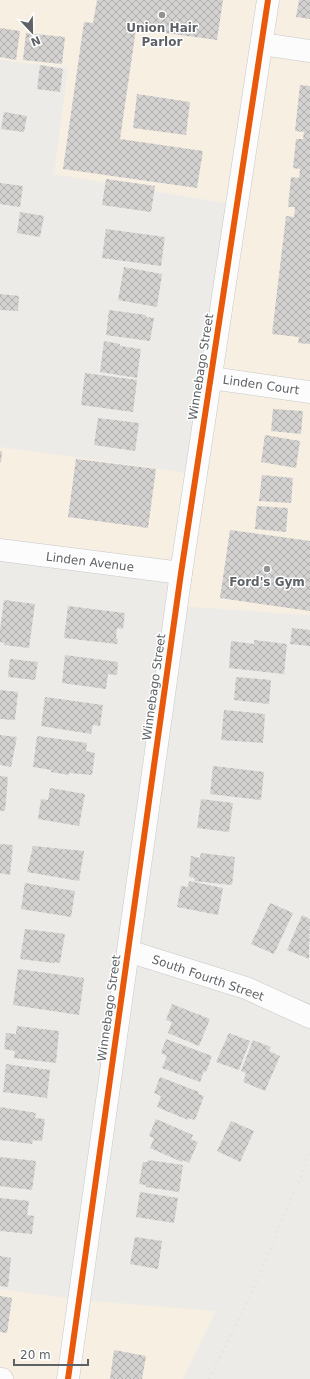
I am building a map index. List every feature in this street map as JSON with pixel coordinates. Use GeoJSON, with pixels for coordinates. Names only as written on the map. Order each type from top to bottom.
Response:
{"type":"FeatureCollection","features":[{"type":"Feature","properties":{"kind":"street","name":"Winnebago Street"},"geometry":{"type":"LineString","coordinates":[[68,1379],[181,573],[268,0]]}},
{"type":"Feature","properties":{"kind":"street"},"geometry":{"type":"LineString","coordinates":[[262,44],[310,51]]}},
{"type":"Feature","properties":{"kind":"street","name":"Linden Court"},"geometry":{"type":"LineString","coordinates":[[211,378],[310,392]]}},
{"type":"Feature","properties":{"kind":"street","name":"Linden Avenue"},"geometry":{"type":"LineString","coordinates":[[0,553],[181,573]]}},
{"type":"Feature","properties":{"kind":"street","name":"South Fourth Street"},"geometry":{"type":"LineString","coordinates":[[128,951],[246,988],[310,1017]]}},
{"type":"Feature","properties":{"kind":"shaded area"},"geometry":{"type":"Polygon","coordinates":[[[0,0],[310,0],[310,615],[176,606],[181,573],[0,550],[0,447],[196,474],[236,205],[54,174],[68,68],[0,60],[0,0]]]}},
{"type":"Feature","properties":{"kind":"shaded area"},"geometry":{"type":"Polygon","coordinates":[[[0,1289],[80,1300],[216,1311],[183,1379],[0,1379],[0,1289]]]}},
{"type":"Feature","properties":{"kind":"building"},"geometry":{"type":"Polygon","coordinates":[[[97,0],[223,0],[217,40],[136,29],[120,139],[203,151],[197,188],[63,169],[84,22],[93,23],[97,0]]]}},
{"type":"Feature","properties":{"kind":"building"},"geometry":{"type":"Polygon","coordinates":[[[299,0],[310,0],[310,19],[296,17],[299,0]]]}},
{"type":"Feature","properties":{"kind":"building"},"geometry":{"type":"Polygon","coordinates":[[[0,28],[20,31],[16,60],[0,57],[0,28]]]}},
{"type":"Feature","properties":{"kind":"building"},"geometry":{"type":"Polygon","coordinates":[[[26,33],[65,37],[62,64],[23,60],[26,33]]]}},
{"type":"Feature","properties":{"kind":"building"},"geometry":{"type":"Polygon","coordinates":[[[40,65],[63,69],[60,92],[37,89],[40,65]]]}},
{"type":"Feature","properties":{"kind":"building"},"geometry":{"type":"Polygon","coordinates":[[[300,85],[310,86],[310,344],[298,343],[299,337],[272,334],[286,216],[294,217],[295,207],[288,207],[291,177],[299,178],[300,169],[293,168],[296,139],[303,139],[304,132],[295,131],[300,85]]]}},
{"type":"Feature","properties":{"kind":"building"},"geometry":{"type":"Polygon","coordinates":[[[137,94],[190,102],[186,135],[133,128],[137,94]]]}},
{"type":"Feature","properties":{"kind":"building"},"geometry":{"type":"Polygon","coordinates":[[[4,112],[27,116],[24,132],[1,129],[4,112]]]}},
{"type":"Feature","properties":{"kind":"building"},"geometry":{"type":"Polygon","coordinates":[[[106,179],[155,186],[151,212],[102,205],[106,179]]]}},
{"type":"Feature","properties":{"kind":"building"},"geometry":{"type":"Polygon","coordinates":[[[0,183],[23,186],[20,207],[0,204],[0,183]]]}},
{"type":"Feature","properties":{"kind":"building"},"geometry":{"type":"Polygon","coordinates":[[[20,212],[44,216],[40,237],[17,233],[20,212]]]}},
{"type":"Feature","properties":{"kind":"building"},"geometry":{"type":"Polygon","coordinates":[[[106,229],[165,237],[161,266],[102,258],[106,229]]]}},
{"type":"Feature","properties":{"kind":"building"},"geometry":{"type":"Polygon","coordinates":[[[124,267],[162,274],[157,307],[118,300],[124,267]]]}},
{"type":"Feature","properties":{"kind":"building"},"geometry":{"type":"Polygon","coordinates":[[[0,294],[19,296],[18,311],[0,310],[0,294]]]}},
{"type":"Feature","properties":{"kind":"building"},"geometry":{"type":"Polygon","coordinates":[[[109,310],[146,315],[146,317],[154,318],[150,341],[106,335],[109,310]]]}},
{"type":"Feature","properties":{"kind":"building"},"geometry":{"type":"Polygon","coordinates":[[[104,341],[120,344],[120,346],[141,349],[137,378],[100,372],[104,341]]]}},
{"type":"Feature","properties":{"kind":"building"},"geometry":{"type":"Polygon","coordinates":[[[85,373],[137,380],[133,412],[81,405],[85,373]]]}},
{"type":"Feature","properties":{"kind":"building"},"geometry":{"type":"Polygon","coordinates":[[[273,409],[303,411],[301,434],[271,431],[273,409]]]}},
{"type":"Feature","properties":{"kind":"building"},"geometry":{"type":"Polygon","coordinates":[[[98,418],[139,423],[135,451],[94,445],[98,418]]]}},
{"type":"Feature","properties":{"kind":"building"},"geometry":{"type":"Polygon","coordinates":[[[265,435],[300,441],[296,468],[261,462],[265,435]]]}},
{"type":"Feature","properties":{"kind":"building"},"geometry":{"type":"Polygon","coordinates":[[[0,451],[2,451],[1,463],[0,462],[0,451]]]}},
{"type":"Feature","properties":{"kind":"building"},"geometry":{"type":"Polygon","coordinates":[[[76,459],[156,469],[148,528],[68,517],[76,459]]]}},
{"type":"Feature","properties":{"kind":"building"},"geometry":{"type":"Polygon","coordinates":[[[262,475],[293,478],[291,503],[259,501],[262,475]]]}},
{"type":"Feature","properties":{"kind":"building"},"geometry":{"type":"Polygon","coordinates":[[[257,506],[288,508],[286,532],[255,529],[257,506]]]}},
{"type":"Feature","properties":{"kind":"building","name":"Ford's Gym"},"geometry":{"type":"Polygon","coordinates":[[[230,530],[310,541],[310,611],[220,598],[230,530]]]}},
{"type":"Feature","properties":{"kind":"building"},"geometry":{"type":"Polygon","coordinates":[[[4,600],[35,604],[29,648],[4,645],[5,643],[0,642],[4,600]]]}},
{"type":"Feature","properties":{"kind":"building"},"geometry":{"type":"Polygon","coordinates":[[[68,606],[125,613],[123,629],[117,628],[117,644],[64,638],[68,606]]]}},
{"type":"Feature","properties":{"kind":"building"},"geometry":{"type":"Polygon","coordinates":[[[292,628],[310,630],[310,646],[290,644],[292,628]]]}},
{"type":"Feature","properties":{"kind":"building"},"geometry":{"type":"Polygon","coordinates":[[[254,640],[287,644],[284,674],[229,668],[231,641],[254,644],[254,640]]]}},
{"type":"Feature","properties":{"kind":"building"},"geometry":{"type":"Polygon","coordinates":[[[65,655],[118,662],[117,675],[108,674],[106,689],[62,683],[65,655]]]}},
{"type":"Feature","properties":{"kind":"building"},"geometry":{"type":"Polygon","coordinates":[[[10,659],[38,662],[35,680],[8,677],[10,659]]]}},
{"type":"Feature","properties":{"kind":"building"},"geometry":{"type":"Polygon","coordinates":[[[236,677],[271,680],[269,704],[234,700],[236,677]]]}},
{"type":"Feature","properties":{"kind":"building"},"geometry":{"type":"Polygon","coordinates":[[[0,690],[18,692],[15,720],[0,719],[0,690]]]}},
{"type":"Feature","properties":{"kind":"building"},"geometry":{"type":"Polygon","coordinates":[[[45,697],[103,705],[100,726],[93,725],[91,734],[41,726],[45,697]]]}},
{"type":"Feature","properties":{"kind":"building"},"geometry":{"type":"Polygon","coordinates":[[[224,710],[265,714],[263,743],[221,740],[224,710]]]}},
{"type":"Feature","properties":{"kind":"building"},"geometry":{"type":"Polygon","coordinates":[[[0,735],[17,737],[11,767],[0,765],[0,735]]]}},
{"type":"Feature","properties":{"kind":"building"},"geometry":{"type":"Polygon","coordinates":[[[37,736],[87,743],[86,751],[95,753],[92,775],[69,773],[69,775],[33,767],[37,736]]]}},
{"type":"Feature","properties":{"kind":"building"},"geometry":{"type":"Polygon","coordinates":[[[213,766],[264,772],[261,800],[210,794],[213,766]]]}},
{"type":"Feature","properties":{"kind":"building"},"geometry":{"type":"Polygon","coordinates":[[[0,776],[8,777],[5,811],[0,811],[0,776]]]}},
{"type":"Feature","properties":{"kind":"building"},"geometry":{"type":"Polygon","coordinates":[[[50,788],[85,794],[79,826],[38,819],[41,799],[48,800],[50,788]]]}},
{"type":"Feature","properties":{"kind":"building"},"geometry":{"type":"Polygon","coordinates":[[[201,799],[233,803],[229,832],[197,828],[201,799]]]}},
{"type":"Feature","properties":{"kind":"building"},"geometry":{"type":"Polygon","coordinates":[[[0,844],[13,845],[10,875],[0,873],[0,844]]]}},
{"type":"Feature","properties":{"kind":"building"},"geometry":{"type":"Polygon","coordinates":[[[33,846],[84,851],[79,881],[27,872],[33,846]]]}},
{"type":"Feature","properties":{"kind":"building"},"geometry":{"type":"Polygon","coordinates":[[[201,853],[235,857],[232,885],[194,881],[195,878],[189,877],[191,856],[200,858],[201,853]]]}},
{"type":"Feature","properties":{"kind":"building"},"geometry":{"type":"Polygon","coordinates":[[[189,881],[223,888],[218,915],[177,907],[181,886],[188,887],[189,881]]]}},
{"type":"Feature","properties":{"kind":"building"},"geometry":{"type":"Polygon","coordinates":[[[25,883],[75,891],[71,917],[21,909],[25,883]]]}},
{"type":"Feature","properties":{"kind":"building"},"geometry":{"type":"Polygon","coordinates":[[[270,903],[293,913],[274,954],[251,944],[270,903]]]}},
{"type":"Feature","properties":{"kind":"building"},"geometry":{"type":"Polygon","coordinates":[[[302,915],[310,919],[309,959],[287,950],[302,915]]]}},
{"type":"Feature","properties":{"kind":"building"},"geometry":{"type":"Polygon","coordinates":[[[25,929],[65,934],[60,963],[20,959],[25,929]]]}},
{"type":"Feature","properties":{"kind":"building"},"geometry":{"type":"Polygon","coordinates":[[[18,969],[84,978],[79,1015],[13,1005],[18,969]]]}},
{"type":"Feature","properties":{"kind":"building"},"geometry":{"type":"Polygon","coordinates":[[[172,1004],[210,1019],[199,1046],[168,1033],[172,1022],[166,1020],[172,1004]]]}},
{"type":"Feature","properties":{"kind":"building"},"geometry":{"type":"Polygon","coordinates":[[[17,1026],[59,1031],[56,1063],[14,1058],[15,1051],[4,1049],[6,1033],[16,1034],[17,1026]]]}},
{"type":"Feature","properties":{"kind":"building"},"geometry":{"type":"Polygon","coordinates":[[[229,1033],[250,1041],[239,1070],[216,1062],[229,1033]]]}},
{"type":"Feature","properties":{"kind":"building"},"geometry":{"type":"Polygon","coordinates":[[[166,1039],[212,1056],[206,1072],[204,1071],[200,1082],[162,1068],[167,1056],[161,1053],[166,1039]]]}},
{"type":"Feature","properties":{"kind":"building"},"geometry":{"type":"Polygon","coordinates":[[[253,1040],[271,1047],[269,1051],[280,1056],[265,1091],[243,1082],[246,1073],[241,1071],[253,1040]]]}},
{"type":"Feature","properties":{"kind":"building"},"geometry":{"type":"Polygon","coordinates":[[[6,1064],[50,1070],[47,1098],[3,1092],[6,1064]]]}},
{"type":"Feature","properties":{"kind":"building"},"geometry":{"type":"Polygon","coordinates":[[[160,1077],[199,1092],[198,1094],[204,1096],[195,1120],[188,1118],[188,1120],[157,1107],[161,1096],[154,1093],[160,1077]]]}},
{"type":"Feature","properties":{"kind":"building"},"geometry":{"type":"Polygon","coordinates":[[[0,1107],[36,1113],[35,1118],[45,1119],[42,1141],[33,1140],[32,1144],[0,1140],[0,1107]]]}},
{"type":"Feature","properties":{"kind":"building"},"geometry":{"type":"Polygon","coordinates":[[[156,1119],[193,1135],[191,1139],[198,1142],[189,1163],[183,1160],[182,1162],[150,1148],[154,1138],[149,1136],[156,1119]]]}},
{"type":"Feature","properties":{"kind":"building"},"geometry":{"type":"Polygon","coordinates":[[[231,1121],[254,1131],[240,1162],[217,1151],[231,1121]]]}},
{"type":"Feature","properties":{"kind":"building"},"geometry":{"type":"Polygon","coordinates":[[[0,1157],[36,1161],[32,1190],[0,1186],[0,1157]]]}},
{"type":"Feature","properties":{"kind":"building"},"geometry":{"type":"Polygon","coordinates":[[[148,1160],[183,1165],[179,1192],[146,1187],[146,1185],[139,1184],[143,1162],[148,1162],[148,1160]]]}},
{"type":"Feature","properties":{"kind":"building"},"geometry":{"type":"Polygon","coordinates":[[[140,1192],[178,1198],[174,1223],[136,1217],[140,1192]]]}},
{"type":"Feature","properties":{"kind":"building"},"geometry":{"type":"Polygon","coordinates":[[[0,1198],[29,1201],[27,1215],[34,1216],[32,1234],[0,1231],[0,1198]]]}},
{"type":"Feature","properties":{"kind":"building"},"geometry":{"type":"Polygon","coordinates":[[[135,1237],[162,1241],[158,1269],[130,1264],[135,1237]]]}},
{"type":"Feature","properties":{"kind":"building"},"geometry":{"type":"Polygon","coordinates":[[[0,1256],[11,1258],[8,1287],[0,1286],[0,1256]]]}},
{"type":"Feature","properties":{"kind":"building"},"geometry":{"type":"Polygon","coordinates":[[[0,1296],[12,1298],[7,1333],[0,1332],[0,1296]]]}},
{"type":"Feature","properties":{"kind":"building"},"geometry":{"type":"Polygon","coordinates":[[[114,1350],[146,1356],[142,1379],[110,1379],[114,1350]]]}},
{"type":"Feature","properties":{"kind":"railway"},"geometry":{"type":"LineString","coordinates":[[209,1379],[250,1297],[310,1154]]}},
{"type":"Feature","properties":{"kind":"cycle path"},"geometry":{"type":"LineString","coordinates":[[68,1379],[181,573],[268,0]]}},
{"type":"Feature","properties":{"kind":"place","name":"Union Hair Parlor"},"geometry":{"type":"Point","coordinates":[162,15]}},
{"type":"Feature","properties":{"kind":"place","name":"Ford's Gym"},"geometry":{"type":"Point","coordinates":[267,569]}}]}
